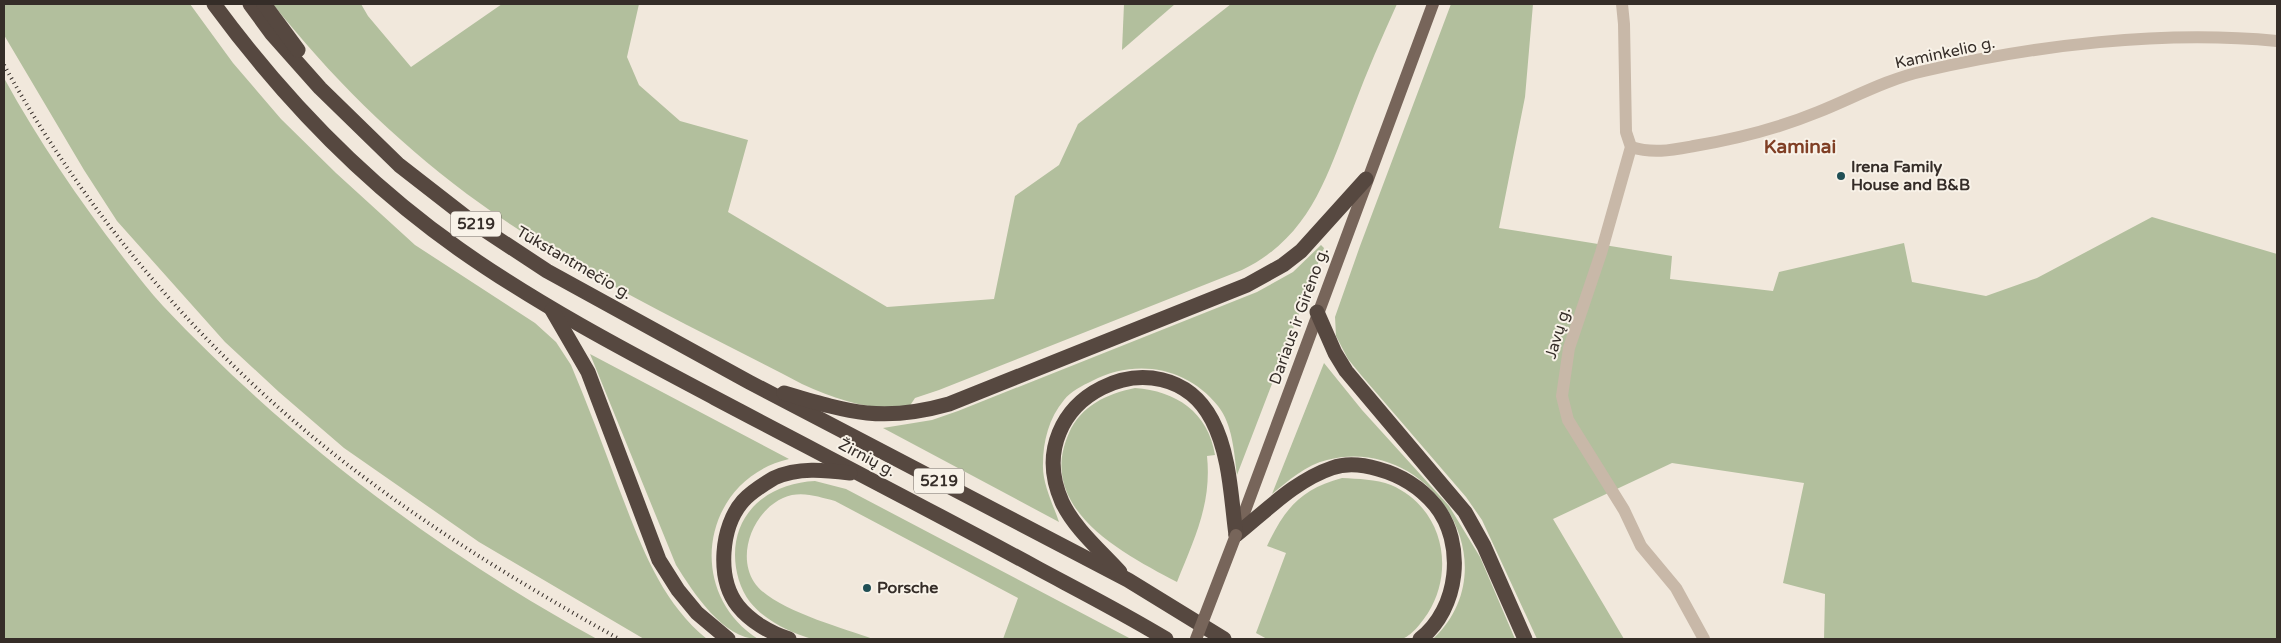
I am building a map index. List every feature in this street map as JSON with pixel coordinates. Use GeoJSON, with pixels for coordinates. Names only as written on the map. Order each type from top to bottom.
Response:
{"type":"FeatureCollection","features":[{"type":"Feature","properties":{"kind":"highway","name":"5219"},"geometry":{"type":"LineString","coordinates":[[214,4],[252,56],[312,124],[380,186],[459,249],[552,309]]}},
{"type":"Feature","properties":{"kind":"highway","name":"Tūkstantmečio g."},"geometry":{"type":"LineString","coordinates":[[250,4],[272,34],[320,88],[399,165],[472,221],[548,271],[749,382]]}},
{"type":"Feature","properties":{"kind":"highway"},"geometry":{"type":"LineString","coordinates":[[264,4],[303,57],[320,88]]}},
{"type":"Feature","properties":{"kind":"highway"},"geometry":{"type":"LineString","coordinates":[[749,382],[846,411],[877,414],[918,413],[949,404],[1254,281],[1283,265],[1301,251],[1366,180]]}},
{"type":"Feature","properties":{"kind":"highway","name":"Žirnių g."},"geometry":{"type":"LineString","coordinates":[[552,309],[640,359],[1003,549],[1166,639]]}},
{"type":"Feature","properties":{"kind":"highway"},"geometry":{"type":"LineString","coordinates":[[552,309],[588,372],[659,560],[678,590],[698,613],[728,639]]}},
{"type":"Feature","properties":{"kind":"highway"},"geometry":{"type":"LineString","coordinates":[[1317,312],[1335,353],[1346,370],[1465,512],[1484,546],[1525,639]]}},
{"type":"Feature","properties":{"kind":"highway"},"geometry":{"type":"LineString","coordinates":[[1128,580],[1075,521],[1063,503],[1054,473],[1054,458],[1060,430],[1070,412],[1087,395],[1107,384],[1128,378],[1169,382],[1192,396],[1202,406],[1212,419],[1224,450],[1236,535]]}},
{"type":"Feature","properties":{"kind":"highway","name":"Žirnių g."},"geometry":{"type":"LineString","coordinates":[[749,382],[1128,580],[1224,639]]}},
{"type":"Feature","properties":{"kind":"highway"},"geometry":{"type":"LineString","coordinates":[[1236,535],[1307,478],[1334,467],[1363,465],[1404,479],[1436,506],[1452,542],[1454,582],[1438,620],[1420,639]]}},
{"type":"Feature","properties":{"kind":"highway"},"geometry":{"type":"LineString","coordinates":[[788,639],[754,621],[737,605],[729,586],[724,566],[725,543],[731,521],[743,500],[776,478],[796,472],[820,470],[862,475]]}},
{"type":"Feature","properties":{"kind":"main road","name":"Dariaus ir Girėno g."},"geometry":{"type":"LineString","coordinates":[[1196,639],[1433,4]]}},
{"type":"Feature","properties":{"kind":"street","name":"Javų g."},"geometry":{"type":"LineString","coordinates":[[1622,4],[1626,132],[1631,147],[1601,253],[1569,348],[1562,396],[1568,420],[1624,510],[1641,546],[1676,588],[1704,639]]}},
{"type":"Feature","properties":{"kind":"street","name":"Kaminkelio g."},"geometry":{"type":"LineString","coordinates":[[1631,147],[1654,152],[1734,139],[1816,113],[1898,79],[1965,62],[2079,45],[2218,38],[2277,41]]}},
{"type":"Feature","properties":{"kind":"green space"},"geometry":{"type":"Polygon","coordinates":[[[4,4],[190,4],[233,63],[281,119],[336,173],[415,245],[535,323],[556,342],[571,365],[634,528],[653,569],[676,607],[690,624],[707,639],[644,639],[479,542],[344,448],[279,392],[225,342],[117,221],[84,170],[4,35],[4,4]]]}},
{"type":"Feature","properties":{"kind":"green space"},"geometry":{"type":"Polygon","coordinates":[[[273,4],[361,4],[368,16],[411,67],[502,4],[639,4],[627,57],[639,85],[680,121],[748,140],[728,212],[887,307],[994,299],[1015,196],[1059,165],[1078,124],[1231,4],[1397,4],[1364,80],[1326,178],[1315,200],[1301,221],[1266,256],[1242,270],[915,398],[909,407],[895,408],[854,403],[802,384],[588,272],[506,222],[440,173],[389,129],[340,81],[273,4]]]}},
{"type":"Feature","properties":{"kind":"green space"},"geometry":{"type":"Polygon","coordinates":[[[1124,4],[1175,4],[1122,50],[1124,4]]]}},
{"type":"Feature","properties":{"kind":"green space"},"geometry":{"type":"Polygon","coordinates":[[[1451,4],[1533,4],[1525,97],[1499,228],[1672,256],[1670,279],[1773,291],[1779,272],[1904,243],[1912,282],[1986,296],[2037,278],[2152,217],[2277,254],[2277,639],[1824,639],[1825,594],[1783,583],[1804,483],[1672,463],[1553,519],[1624,639],[1537,639],[1482,520],[1466,497],[1348,359],[1336,336],[1335,317],[1451,4]]]}},
{"type":"Feature","properties":{"kind":"green space"},"geometry":{"type":"Polygon","coordinates":[[[4,78],[46,149],[109,239],[158,301],[211,355],[313,447],[422,530],[479,569],[597,639],[4,639],[4,78]]]}},
{"type":"Feature","properties":{"kind":"green space"},"geometry":{"type":"Polygon","coordinates":[[[1321,245],[1324,248],[1237,475],[1230,430],[1218,406],[1191,382],[1160,370],[1126,370],[1109,374],[1077,389],[1067,397],[1054,414],[1044,447],[1043,471],[1046,486],[1059,522],[883,428],[932,420],[958,411],[1257,292],[1293,272],[1321,245]]]}},
{"type":"Feature","properties":{"kind":"green space"},"geometry":{"type":"Polygon","coordinates":[[[590,354],[789,459],[760,471],[737,489],[722,512],[713,538],[712,566],[719,593],[734,618],[758,639],[745,637],[721,623],[700,600],[676,565],[590,354]]]}},
{"type":"Feature","properties":{"kind":"green space"},"geometry":{"type":"Polygon","coordinates":[[[1324,363],[1362,410],[1449,506],[1480,557],[1515,639],[1433,639],[1456,608],[1465,575],[1462,542],[1448,511],[1426,485],[1398,466],[1364,457],[1327,460],[1305,470],[1272,494],[1324,363]]]}},
{"type":"Feature","properties":{"kind":"green space"},"geometry":{"type":"Polygon","coordinates":[[[1135,388],[1164,394],[1188,407],[1205,427],[1215,455],[1207,456],[1207,490],[1204,506],[1195,536],[1177,582],[1133,558],[1090,526],[1074,506],[1064,484],[1062,460],[1069,433],[1080,415],[1105,398],[1135,388]]]}},
{"type":"Feature","properties":{"kind":"green space"},"geometry":{"type":"Polygon","coordinates":[[[1342,478],[1373,480],[1391,485],[1408,495],[1422,508],[1433,523],[1439,540],[1442,559],[1437,595],[1428,613],[1419,625],[1405,638],[1396,640],[1267,639],[1256,633],[1286,553],[1267,546],[1281,521],[1296,502],[1316,488],[1342,478]]]}},
{"type":"Feature","properties":{"kind":"green space"},"geometry":{"type":"Polygon","coordinates":[[[815,481],[846,489],[1131,639],[1003,639],[1018,598],[835,501],[803,494],[783,498],[773,504],[756,523],[751,534],[747,559],[749,571],[754,582],[763,592],[791,609],[873,639],[819,640],[787,629],[770,620],[756,609],[743,591],[736,567],[737,539],[741,524],[749,512],[771,493],[784,487],[815,481]]]}},
{"type":"Feature","properties":{"kind":"railway"},"geometry":{"type":"LineString","coordinates":[[4,65],[64,163],[133,256],[211,343],[252,383],[333,453],[411,511],[492,565],[619,639]]}},
{"type":"Feature","properties":{"kind":"place","name":"Irena Family House and B&B"},"geometry":{"type":"Point","coordinates":[1841,176]}},
{"type":"Feature","properties":{"kind":"place","name":"Porsche"},"geometry":{"type":"Point","coordinates":[867,588]}},
{"type":"Feature","properties":{"kind":"district","name":"Kaminai"},"geometry":{"type":"Point","coordinates":[1800,147]}}]}
